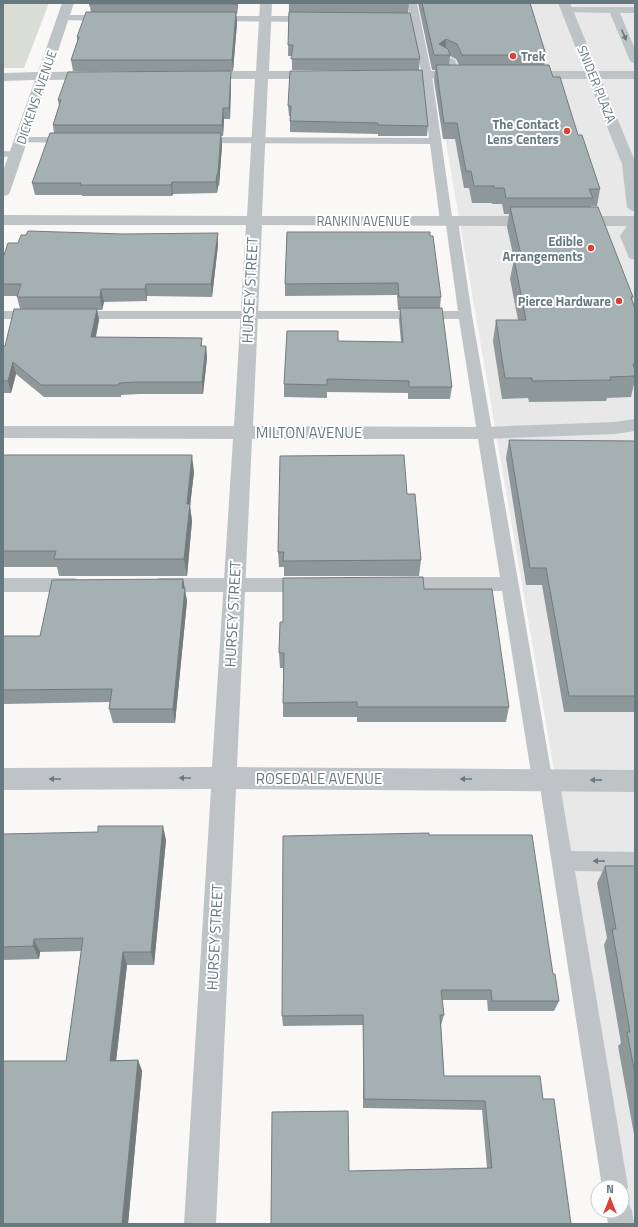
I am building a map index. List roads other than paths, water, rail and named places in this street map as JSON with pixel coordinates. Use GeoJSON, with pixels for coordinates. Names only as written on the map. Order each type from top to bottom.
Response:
{"type":"FeatureCollection","features":[{"type":"Feature","properties":{"kind":"street","name":"DICKENS AVENUE"},"geometry":{"type":"LineString","coordinates":[[3,192],[10,154],[21,140],[68,3]]}},
{"type":"Feature","properties":{"kind":"street","name":"SNIDER PLAZA"},"geometry":{"type":"LineString","coordinates":[[566,6],[632,169],[635,207]]}},
{"type":"Feature","properties":{"kind":"street","name":"HURSEY STREET"},"geometry":{"type":"LineString","coordinates":[[200,1224],[265,11]]}},
{"type":"Feature","properties":{"kind":"street"},"geometry":{"type":"LineString","coordinates":[[3,76],[107,75]]}},
{"type":"Feature","properties":{"kind":"street"},"geometry":{"type":"LineString","coordinates":[[185,75],[332,75]]}},
{"type":"Feature","properties":{"kind":"street"},"geometry":{"type":"LineString","coordinates":[[380,75],[479,75]]}},
{"type":"Feature","properties":{"kind":"street"},"geometry":{"type":"LineString","coordinates":[[510,75],[635,75]]}},
{"type":"Feature","properties":{"kind":"street","name":"RANKIN AVENUE"},"geometry":{"type":"LineString","coordinates":[[3,220],[635,222]]}},
{"type":"Feature","properties":{"kind":"street"},"geometry":{"type":"LineString","coordinates":[[635,225],[628,236],[635,255]]}},
{"type":"Feature","properties":{"kind":"street","name":"MILTON AVENUE"},"geometry":{"type":"LineString","coordinates":[[3,432],[484,433],[615,428],[635,425]]}},
{"type":"Feature","properties":{"kind":"street","name":"MILTON AVENUE"},"geometry":{"type":"LineString","coordinates":[[615,428],[635,433]]}},
{"type":"Feature","properties":{"kind":"street","name":"ROSEDALE AVENUE"},"geometry":{"type":"LineString","coordinates":[[3,779],[546,779],[635,781]]}},
{"type":"Feature","properties":{"kind":"lane"},"geometry":{"type":"LineString","coordinates":[[412,3],[411,19],[428,58],[427,75],[435,141],[509,584],[562,861],[614,1179]]}},
{"type":"Feature","properties":{"kind":"lane"},"geometry":{"type":"LineString","coordinates":[[566,6],[614,10],[635,10]]}},
{"type":"Feature","properties":{"kind":"lane"},"geometry":{"type":"LineString","coordinates":[[614,10],[635,61]]}},
{"type":"Feature","properties":{"kind":"lane"},"geometry":{"type":"LineString","coordinates":[[202,19],[265,11],[320,19]]}},
{"type":"Feature","properties":{"kind":"lane"},"geometry":{"type":"LineString","coordinates":[[63,18],[118,18]]}},
{"type":"Feature","properties":{"kind":"lane"},"geometry":{"type":"LineString","coordinates":[[444,58],[448,58],[453,62],[456,75]]}},
{"type":"Feature","properties":{"kind":"lane"},"geometry":{"type":"LineString","coordinates":[[21,140],[81,140]]}},
{"type":"Feature","properties":{"kind":"lane"},"geometry":{"type":"LineString","coordinates":[[183,140],[435,141]]}},
{"type":"Feature","properties":{"kind":"lane"},"geometry":{"type":"LineString","coordinates":[[3,315],[465,315]]}},
{"type":"Feature","properties":{"kind":"lane"},"geometry":{"type":"LineString","coordinates":[[383,584],[509,584]]}},
{"type":"Feature","properties":{"kind":"lane"},"geometry":{"type":"LineString","coordinates":[[3,585],[88,585]]}},
{"type":"Feature","properties":{"kind":"lane"},"geometry":{"type":"LineString","coordinates":[[142,585],[321,585]]}},
{"type":"Feature","properties":{"kind":"lane"},"geometry":{"type":"LineString","coordinates":[[562,861],[635,862]]}},
{"type":"Feature","properties":{"kind":"place","name":"Trek"},"geometry":{"type":"Point","coordinates":[513,56]}},
{"type":"Feature","properties":{"kind":"place","name":"The Contact Lens Centers"},"geometry":{"type":"Point","coordinates":[567,131]}},
{"type":"Feature","properties":{"kind":"place","name":"Edible Arrangements"},"geometry":{"type":"Point","coordinates":[591,248]}},
{"type":"Feature","properties":{"kind":"place","name":"Pierce Hardware"},"geometry":{"type":"Point","coordinates":[619,301]}}]}
